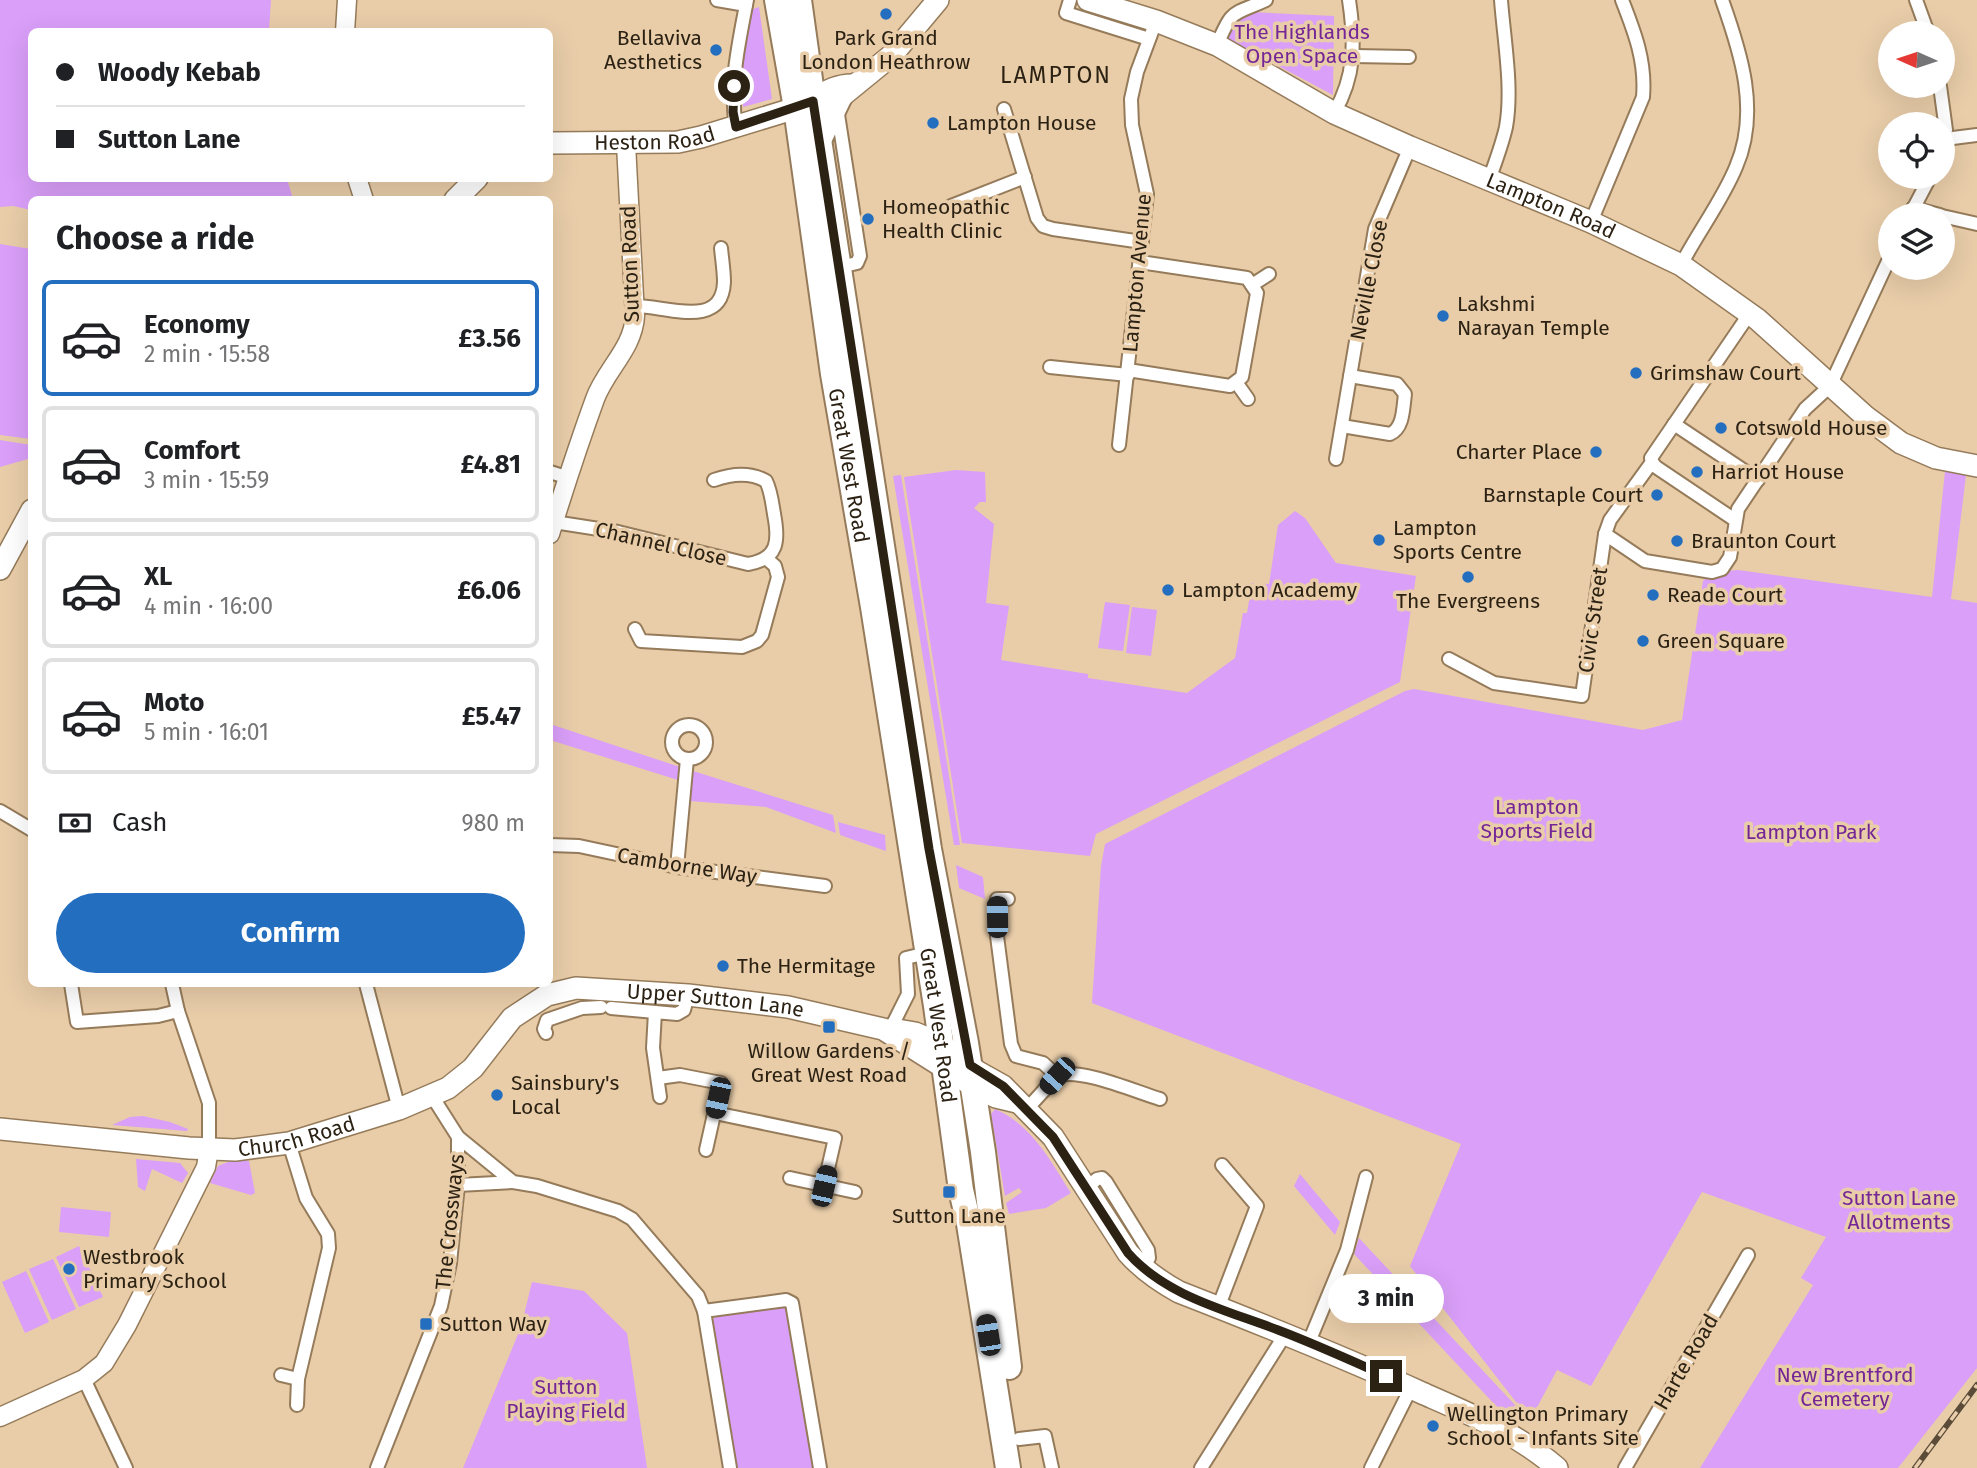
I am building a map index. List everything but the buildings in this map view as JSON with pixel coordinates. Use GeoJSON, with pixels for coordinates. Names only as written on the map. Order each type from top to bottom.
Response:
{"type":"FeatureCollection","features":[{"type":"Feature","properties":{"kind":"highway","name":"Great West Road"},"geometry":{"type":"LineString","coordinates":[[777,0],[828,99],[819,140],[846,266],[958,1068]]}},
{"type":"Feature","properties":{"kind":"highway","name":"Great West Road"},"geometry":{"type":"LineString","coordinates":[[799,0],[828,99],[838,408],[873,607],[928,953],[983,1152],[999,1292],[1024,1468]]}},
{"type":"Feature","properties":{"kind":"highway"},"geometry":{"type":"LineString","coordinates":[[958,1068],[973,1180],[969,1224],[1008,1468]]}},
{"type":"Feature","properties":{"kind":"main road"},"geometry":{"type":"LineString","coordinates":[[828,99],[892,55],[938,0]]}},
{"type":"Feature","properties":{"kind":"main road","name":"Lampton Road"},"geometry":{"type":"LineString","coordinates":[[1088,0],[1153,30],[1217,45],[1334,113],[1410,148],[1591,222],[1681,265],[1749,313],[1866,417],[1900,443],[1936,458],[1977,466]]}},
{"type":"Feature","properties":{"kind":"main road","name":"Heston Road"},"geometry":{"type":"LineString","coordinates":[[553,143],[626,144],[690,140],[828,99]]}},
{"type":"Feature","properties":{"kind":"main road"},"geometry":{"type":"LineString","coordinates":[[459,196],[473,182]]}},
{"type":"Feature","properties":{"kind":"main road"},"geometry":{"type":"LineString","coordinates":[[0,569],[28,517]]}},
{"type":"Feature","properties":{"kind":"main road","name":"Upper Sutton Lane"},"geometry":{"type":"LineString","coordinates":[[545,989],[579,998],[688,995],[788,1007],[915,1034],[958,1068]]}},
{"type":"Feature","properties":{"kind":"main road","name":"Church Road"},"geometry":{"type":"LineString","coordinates":[[0,1129],[209,1149],[244,1149],[289,1143],[399,1109],[448,1088],[473,1068],[512,1017],[545,989]]}},
{"type":"Feature","properties":{"kind":"main road"},"geometry":{"type":"LineString","coordinates":[[958,1068],[996,1097],[1021,1106],[1053,1137],[1128,1253],[1142,1269],[1179,1292],[1309,1342],[1497,1427],[1537,1451],[1557,1468]]}},
{"type":"Feature","properties":{"kind":"street"},"geometry":{"type":"LineString","coordinates":[[345,28],[347,0]]}},
{"type":"Feature","properties":{"kind":"street"},"geometry":{"type":"LineString","coordinates":[[717,0],[746,2],[735,64],[733,112],[736,127]]}},
{"type":"Feature","properties":{"kind":"street"},"geometry":{"type":"LineString","coordinates":[[1070,0],[1066,13],[1153,30]]}},
{"type":"Feature","properties":{"kind":"street"},"geometry":{"type":"LineString","coordinates":[[1217,45],[1233,14],[1266,0]]}},
{"type":"Feature","properties":{"kind":"street"},"geometry":{"type":"LineString","coordinates":[[1334,113],[1346,90],[1354,56],[1354,29],[1349,0]]}},
{"type":"Feature","properties":{"kind":"street"},"geometry":{"type":"LineString","coordinates":[[1489,180],[1506,127],[1508,109],[1501,0]]}},
{"type":"Feature","properties":{"kind":"street"},"geometry":{"type":"LineString","coordinates":[[1591,222],[1643,97],[1645,77],[1642,56],[1622,0]]}},
{"type":"Feature","properties":{"kind":"street"},"geometry":{"type":"LineString","coordinates":[[1681,265],[1737,166],[1744,138],[1746,79],[1740,50],[1723,0]]}},
{"type":"Feature","properties":{"kind":"street"},"geometry":{"type":"LineString","coordinates":[[1916,0],[1924,21]]}},
{"type":"Feature","properties":{"kind":"street","name":"Lampton Avenue"},"geometry":{"type":"LineString","coordinates":[[1119,445],[1147,194],[1132,125],[1131,99],[1135,79],[1153,30]]}},
{"type":"Feature","properties":{"kind":"street"},"geometry":{"type":"LineString","coordinates":[[1354,56],[1409,57]]}},
{"type":"Feature","properties":{"kind":"street","name":"Great West Road"},"geometry":{"type":"LineString","coordinates":[[828,99],[860,256],[857,262],[846,266]]}},
{"type":"Feature","properties":{"kind":"street"},"geometry":{"type":"LineString","coordinates":[[1004,109],[1037,218],[1043,226],[1142,242]]}},
{"type":"Feature","properties":{"kind":"street"},"geometry":{"type":"LineString","coordinates":[[1955,140],[1977,135]]}},
{"type":"Feature","properties":{"kind":"street","name":"Sutton Road"},"geometry":{"type":"LineString","coordinates":[[553,525],[596,398],[632,335],[635,306],[626,144]]}},
{"type":"Feature","properties":{"kind":"street","name":"Neville Close"},"geometry":{"type":"LineString","coordinates":[[1336,459],[1375,229],[1410,148]]}},
{"type":"Feature","properties":{"kind":"street"},"geometry":{"type":"LineString","coordinates":[[951,206],[1025,177]]}},
{"type":"Feature","properties":{"kind":"street"},"geometry":{"type":"LineString","coordinates":[[1955,219],[1977,224]]}},
{"type":"Feature","properties":{"kind":"street"},"geometry":{"type":"LineString","coordinates":[[635,306],[694,314],[705,312],[722,294],[724,284],[721,248]]}},
{"type":"Feature","properties":{"kind":"street"},"geometry":{"type":"LineString","coordinates":[[1050,367],[1128,373],[1230,386],[1242,377],[1256,293],[1247,278],[1140,262]]}},
{"type":"Feature","properties":{"kind":"street"},"geometry":{"type":"LineString","coordinates":[[1252,285],[1269,274]]}},
{"type":"Feature","properties":{"kind":"street"},"geometry":{"type":"LineString","coordinates":[[1605,534],[1645,561],[1712,572],[1722,569],[1730,557],[1738,509],[1805,409],[1830,386],[1879,280]]}},
{"type":"Feature","properties":{"kind":"street","name":"Civic Street"},"geometry":{"type":"LineString","coordinates":[[1449,659],[1494,682],[1582,696],[1605,534],[1610,520],[1652,462],[1653,454],[1749,313]]}},
{"type":"Feature","properties":{"kind":"street"},"geometry":{"type":"LineString","coordinates":[[1342,426],[1390,435],[1399,427],[1404,401],[1405,394],[1397,384],[1350,376]]}},
{"type":"Feature","properties":{"kind":"street"},"geometry":{"type":"LineString","coordinates":[[1236,382],[1248,399]]}},
{"type":"Feature","properties":{"kind":"street"},"geometry":{"type":"LineString","coordinates":[[1674,424],[1758,480]]}},
{"type":"Feature","properties":{"kind":"street"},"geometry":{"type":"LineString","coordinates":[[1652,462],[1735,520]]}},
{"type":"Feature","properties":{"kind":"street"},"geometry":{"type":"LineString","coordinates":[[553,473],[569,478]]}},
{"type":"Feature","properties":{"kind":"street"},"geometry":{"type":"LineString","coordinates":[[635,629],[641,641],[733,647],[757,641],[762,635],[778,578],[775,566],[767,559],[774,550],[777,532],[766,481],[758,476],[744,475],[725,476],[714,480]]}},
{"type":"Feature","properties":{"kind":"street","name":"Channel Close"},"geometry":{"type":"LineString","coordinates":[[553,528],[574,527],[618,532],[748,564],[767,559]]}},
{"type":"Feature","properties":{"kind":"street"},"geometry":{"type":"LineString","coordinates":[[677,867],[687,759]]}},
{"type":"Feature","properties":{"kind":"street"},"geometry":{"type":"LineString","coordinates":[[0,811],[28,828]]}},
{"type":"Feature","properties":{"kind":"street","name":"Camborne Way"},"geometry":{"type":"LineString","coordinates":[[553,845],[579,846],[677,867],[825,886]]}},
{"type":"Feature","properties":{"kind":"street"},"geometry":{"type":"LineString","coordinates":[[1008,899],[997,899],[997,936],[1011,1044],[1016,1056],[1043,1063],[1057,1076]]}},
{"type":"Feature","properties":{"kind":"street"},"geometry":{"type":"LineString","coordinates":[[887,1030],[908,994],[906,958],[928,953]]}},
{"type":"Feature","properties":{"kind":"street"},"geometry":{"type":"LineString","coordinates":[[71,987],[77,1022],[158,1016],[178,1011]]}},
{"type":"Feature","properties":{"kind":"street"},"geometry":{"type":"LineString","coordinates":[[0,1417],[84,1379],[104,1363],[127,1325],[206,1167],[209,1149],[209,1103],[173,987]]}},
{"type":"Feature","properties":{"kind":"street"},"geometry":{"type":"LineString","coordinates":[[367,987],[399,1109]]}},
{"type":"Feature","properties":{"kind":"street"},"geometry":{"type":"LineString","coordinates":[[546,1033],[544,1025],[547,1020],[579,998],[606,1008],[677,1014],[684,1010],[688,995]]}},
{"type":"Feature","properties":{"kind":"street"},"geometry":{"type":"LineString","coordinates":[[655,1012],[653,1048],[660,1097]]}},
{"type":"Feature","properties":{"kind":"street"},"geometry":{"type":"LineString","coordinates":[[1021,1106],[1057,1076],[1071,1073],[1160,1099]]}},
{"type":"Feature","properties":{"kind":"street"},"geometry":{"type":"LineString","coordinates":[[659,1078],[680,1076],[721,1083],[706,1150]]}},
{"type":"Feature","properties":{"kind":"street","name":"The Crossways"},"geometry":{"type":"LineString","coordinates":[[377,1468],[441,1306],[450,1263],[458,1185],[458,1137],[432,1096]]}},
{"type":"Feature","properties":{"kind":"street"},"geometry":{"type":"LineString","coordinates":[[715,1113],[835,1138],[824,1186]]}},
{"type":"Feature","properties":{"kind":"street"},"geometry":{"type":"LineString","coordinates":[[458,1137],[513,1182]]}},
{"type":"Feature","properties":{"kind":"street"},"geometry":{"type":"LineString","coordinates":[[289,1143],[306,1198],[328,1234],[329,1248],[298,1379],[297,1405]]}},
{"type":"Feature","properties":{"kind":"street"},"geometry":{"type":"LineString","coordinates":[[1219,1308],[1257,1206],[1222,1165]]}},
{"type":"Feature","properties":{"kind":"street"},"geometry":{"type":"LineString","coordinates":[[1309,1342],[1347,1250],[1366,1177]]}},
{"type":"Feature","properties":{"kind":"street"},"geometry":{"type":"LineString","coordinates":[[790,1178],[855,1192]]}},
{"type":"Feature","properties":{"kind":"street"},"geometry":{"type":"LineString","coordinates":[[458,1185],[513,1182],[548,1189],[618,1211],[632,1219],[698,1296],[704,1311],[730,1468]]}},
{"type":"Feature","properties":{"kind":"street","name":"Harte Road"},"geometry":{"type":"LineString","coordinates":[[1625,1468],[1748,1255]]}},
{"type":"Feature","properties":{"kind":"street"},"geometry":{"type":"LineString","coordinates":[[704,1311],[786,1300],[792,1303],[820,1468]]}},
{"type":"Feature","properties":{"kind":"street"},"geometry":{"type":"LineString","coordinates":[[1201,1468],[1286,1334]]}},
{"type":"Feature","properties":{"kind":"street"},"geometry":{"type":"LineString","coordinates":[[281,1375],[298,1379]]}},
{"type":"Feature","properties":{"kind":"street"},"geometry":{"type":"LineString","coordinates":[[84,1379],[125,1468]]}},
{"type":"Feature","properties":{"kind":"street"},"geometry":{"type":"LineString","coordinates":[[1371,1468],[1411,1388]]}},
{"type":"Feature","properties":{"kind":"street"},"geometry":{"type":"LineString","coordinates":[[1019,1439],[1045,1436],[1052,1468]]}},
{"type":"Feature","properties":{"kind":"green space"},"geometry":{"type":"Polygon","coordinates":[[[0,0],[271,0],[269,28],[28,28],[28,182],[288,182],[292,196],[28,196],[28,209],[0,207],[0,0]]]}},
{"type":"Feature","properties":{"kind":"green space"},"geometry":{"type":"Polygon","coordinates":[[[759,7],[772,99],[743,107],[744,47],[753,9],[759,7]]]}},
{"type":"Feature","properties":{"kind":"green space","name":"The Highlands Open Space"},"geometry":{"type":"Polygon","coordinates":[[[1250,12],[1334,16],[1333,95],[1224,37],[1230,24],[1250,12]]]}},
{"type":"Feature","properties":{"kind":"green space"},"geometry":{"type":"Polygon","coordinates":[[[0,244],[28,249],[28,439],[0,435],[0,244]]]}},
{"type":"Feature","properties":{"kind":"green space"},"geometry":{"type":"Polygon","coordinates":[[[0,440],[28,445],[28,459],[0,467],[0,440]]]}},
{"type":"Feature","properties":{"kind":"green space"},"geometry":{"type":"Polygon","coordinates":[[[956,470],[985,472],[986,502],[980,502],[974,508],[994,524],[986,603],[1009,606],[1001,660],[1088,674],[1088,678],[1187,693],[1235,658],[1243,613],[1247,613],[1252,583],[1269,584],[1278,525],[1295,511],[1305,518],[1336,563],[1416,576],[1400,682],[1096,834],[1090,856],[962,843],[904,477],[956,470]]]}},
{"type":"Feature","properties":{"kind":"green space","name":"Lampton Park"},"geometry":{"type":"Polygon","coordinates":[[[1945,471],[1966,475],[1951,599],[1977,603],[1977,1368],[1898,1468],[1700,1468],[1813,1285],[1801,1278],[1826,1237],[1702,1192],[1591,1386],[1557,1370],[1535,1411],[1516,1402],[1410,1266],[1461,1144],[1092,1003],[1101,866],[1105,844],[1405,691],[1414,689],[1643,730],[1682,720],[1703,581],[1712,572],[1738,570],[1932,597],[1945,471]]]}},
{"type":"Feature","properties":{"kind":"green space"},"geometry":{"type":"Polygon","coordinates":[[[901,475],[960,845],[954,845],[893,476],[901,475]]]}},
{"type":"Feature","properties":{"kind":"green space"},"geometry":{"type":"Polygon","coordinates":[[[1105,602],[1130,605],[1123,651],[1098,648],[1105,602]]]}},
{"type":"Feature","properties":{"kind":"green space"},"geometry":{"type":"Polygon","coordinates":[[[1132,607],[1157,610],[1151,656],[1126,653],[1132,607]]]}},
{"type":"Feature","properties":{"kind":"green space"},"geometry":{"type":"Polygon","coordinates":[[[553,725],[680,767],[678,780],[553,741],[553,725]]]}},
{"type":"Feature","properties":{"kind":"green space"},"geometry":{"type":"Polygon","coordinates":[[[693,771],[833,815],[836,833],[766,807],[690,801],[693,771]]]}},
{"type":"Feature","properties":{"kind":"green space"},"geometry":{"type":"Polygon","coordinates":[[[838,822],[885,835],[886,851],[840,835],[838,822]]]}},
{"type":"Feature","properties":{"kind":"green space"},"geometry":{"type":"Polygon","coordinates":[[[956,865],[983,877],[985,899],[959,888],[956,865]]]}},
{"type":"Feature","properties":{"kind":"green space"},"geometry":{"type":"Polygon","coordinates":[[[995,1109],[1020,1124],[1030,1134],[1071,1193],[1046,1208],[1009,1214],[1006,1203],[1022,1192],[1019,1188],[1005,1196],[991,1114],[995,1109]]]}},
{"type":"Feature","properties":{"kind":"green space"},"geometry":{"type":"Polygon","coordinates":[[[143,1116],[188,1129],[112,1125],[130,1117],[143,1116]]]}},
{"type":"Feature","properties":{"kind":"green space"},"geometry":{"type":"Polygon","coordinates":[[[136,1159],[180,1163],[188,1173],[182,1183],[152,1169],[145,1191],[138,1187],[136,1159]]]}},
{"type":"Feature","properties":{"kind":"green space"},"geometry":{"type":"Polygon","coordinates":[[[233,1160],[249,1161],[255,1193],[251,1195],[210,1183],[218,1166],[233,1160]]]}},
{"type":"Feature","properties":{"kind":"green space"},"geometry":{"type":"Polygon","coordinates":[[[1300,1174],[1340,1222],[1335,1235],[1294,1186],[1300,1174]]]}},
{"type":"Feature","properties":{"kind":"green space"},"geometry":{"type":"Polygon","coordinates":[[[61,1207],[111,1212],[109,1237],[59,1232],[61,1207]]]}},
{"type":"Feature","properties":{"kind":"green space"},"geometry":{"type":"Polygon","coordinates":[[[1359,1238],[1529,1420],[1497,1407],[1354,1254],[1359,1238]]]}},
{"type":"Feature","properties":{"kind":"green space"},"geometry":{"type":"Polygon","coordinates":[[[79,1246],[103,1297],[79,1307],[56,1257],[79,1246]]]}},
{"type":"Feature","properties":{"kind":"green space"},"geometry":{"type":"Polygon","coordinates":[[[53,1259],[76,1309],[52,1320],[29,1269],[53,1259]]]}},
{"type":"Feature","properties":{"kind":"green space"},"geometry":{"type":"Polygon","coordinates":[[[26,1271],[49,1322],[25,1333],[2,1282],[26,1271]]]}},
{"type":"Feature","properties":{"kind":"green space","name":"Sutton Playing Field"},"geometry":{"type":"Polygon","coordinates":[[[532,1282],[584,1291],[627,1333],[647,1468],[463,1468],[521,1327],[532,1282]]]}},
{"type":"Feature","properties":{"kind":"green space"},"geometry":{"type":"Polygon","coordinates":[[[784,1306],[788,1310],[814,1468],[734,1468],[711,1322],[718,1314],[784,1306]]]}},
{"type":"Feature","properties":{"kind":"railway"},"geometry":{"type":"LineString","coordinates":[[1915,1468],[1977,1385]]}},
{"type":"Feature","properties":{"kind":"place","name":"Park Grand London Heathrow"},"geometry":{"type":"Point","coordinates":[886,14]}},
{"type":"Feature","properties":{"kind":"place","name":"Bellaviva Aesthetics"},"geometry":{"type":"Point","coordinates":[716,50]}},
{"type":"Feature","properties":{"kind":"place","name":"Lampton House"},"geometry":{"type":"Point","coordinates":[933,123]}},
{"type":"Feature","properties":{"kind":"place","name":"Homeopathic Health Clinic"},"geometry":{"type":"Point","coordinates":[868,219]}},
{"type":"Feature","properties":{"kind":"place","name":"Lakshmi Narayan Temple"},"geometry":{"type":"Point","coordinates":[1443,316]}},
{"type":"Feature","properties":{"kind":"place","name":"Grimshaw Court"},"geometry":{"type":"Point","coordinates":[1636,373]}},
{"type":"Feature","properties":{"kind":"place","name":"Cotswold House"},"geometry":{"type":"Point","coordinates":[1721,428]}},
{"type":"Feature","properties":{"kind":"place","name":"Charter Place"},"geometry":{"type":"Point","coordinates":[1596,452]}},
{"type":"Feature","properties":{"kind":"place","name":"Harriot House"},"geometry":{"type":"Point","coordinates":[1697,472]}},
{"type":"Feature","properties":{"kind":"place","name":"Barnstaple Court"},"geometry":{"type":"Point","coordinates":[1657,495]}},
{"type":"Feature","properties":{"kind":"place","name":"Lampton Sports Centre"},"geometry":{"type":"Point","coordinates":[1379,540]}},
{"type":"Feature","properties":{"kind":"place","name":"Braunton Court"},"geometry":{"type":"Point","coordinates":[1677,541]}},
{"type":"Feature","properties":{"kind":"place","name":"The Evergreens"},"geometry":{"type":"Point","coordinates":[1468,577]}},
{"type":"Feature","properties":{"kind":"place","name":"Lampton Academy"},"geometry":{"type":"Point","coordinates":[1168,590]}},
{"type":"Feature","properties":{"kind":"place","name":"Reade Court"},"geometry":{"type":"Point","coordinates":[1653,595]}},
{"type":"Feature","properties":{"kind":"place","name":"Green Square"},"geometry":{"type":"Point","coordinates":[1643,641]}},
{"type":"Feature","properties":{"kind":"place","name":"The Hermitage"},"geometry":{"type":"Point","coordinates":[723,966]}},
{"type":"Feature","properties":{"kind":"place","name":"Willow Gardens / Great West Road"},"geometry":{"type":"Point","coordinates":[829,1027]}},
{"type":"Feature","properties":{"kind":"place","name":"Sainsbury's Local"},"geometry":{"type":"Point","coordinates":[497,1095]}},
{"type":"Feature","properties":{"kind":"place","name":"Sutton Lane"},"geometry":{"type":"Point","coordinates":[949,1192]}},
{"type":"Feature","properties":{"kind":"place","name":"Westbrook Primary School"},"geometry":{"type":"Point","coordinates":[69,1269]}},
{"type":"Feature","properties":{"kind":"place","name":"Sutton Way"},"geometry":{"type":"Point","coordinates":[426,1324]}},
{"type":"Feature","properties":{"kind":"place","name":"Wellington Primary School - Infants Site"},"geometry":{"type":"Point","coordinates":[1433,1426]}},
{"type":"Feature","properties":{"kind":"district","name":"LAMPTON"},"geometry":{"type":"Point","coordinates":[1056,75]}},
{"type":"Feature","properties":{"kind":"route"},"geometry":{"type":"LineString","coordinates":[[734,86],[733,112],[736,127],[813,101],[929,849],[970,1065],[1003,1086],[1053,1137],[1128,1253],[1142,1269],[1179,1292],[1309,1342],[1386,1376]]}},
{"type":"Feature","properties":{"kind":"park label","name":"Lampton Sports Field"},"geometry":{"type":"Point","coordinates":[1537,819]}},
{"type":"Feature","properties":{"kind":"park label","name":"Sutton Lane Allotments"},"geometry":{"type":"Point","coordinates":[1899,1210]}},
{"type":"Feature","properties":{"kind":"park label","name":"New Brentford Cemetery"},"geometry":{"type":"Point","coordinates":[1845,1387]}}]}
